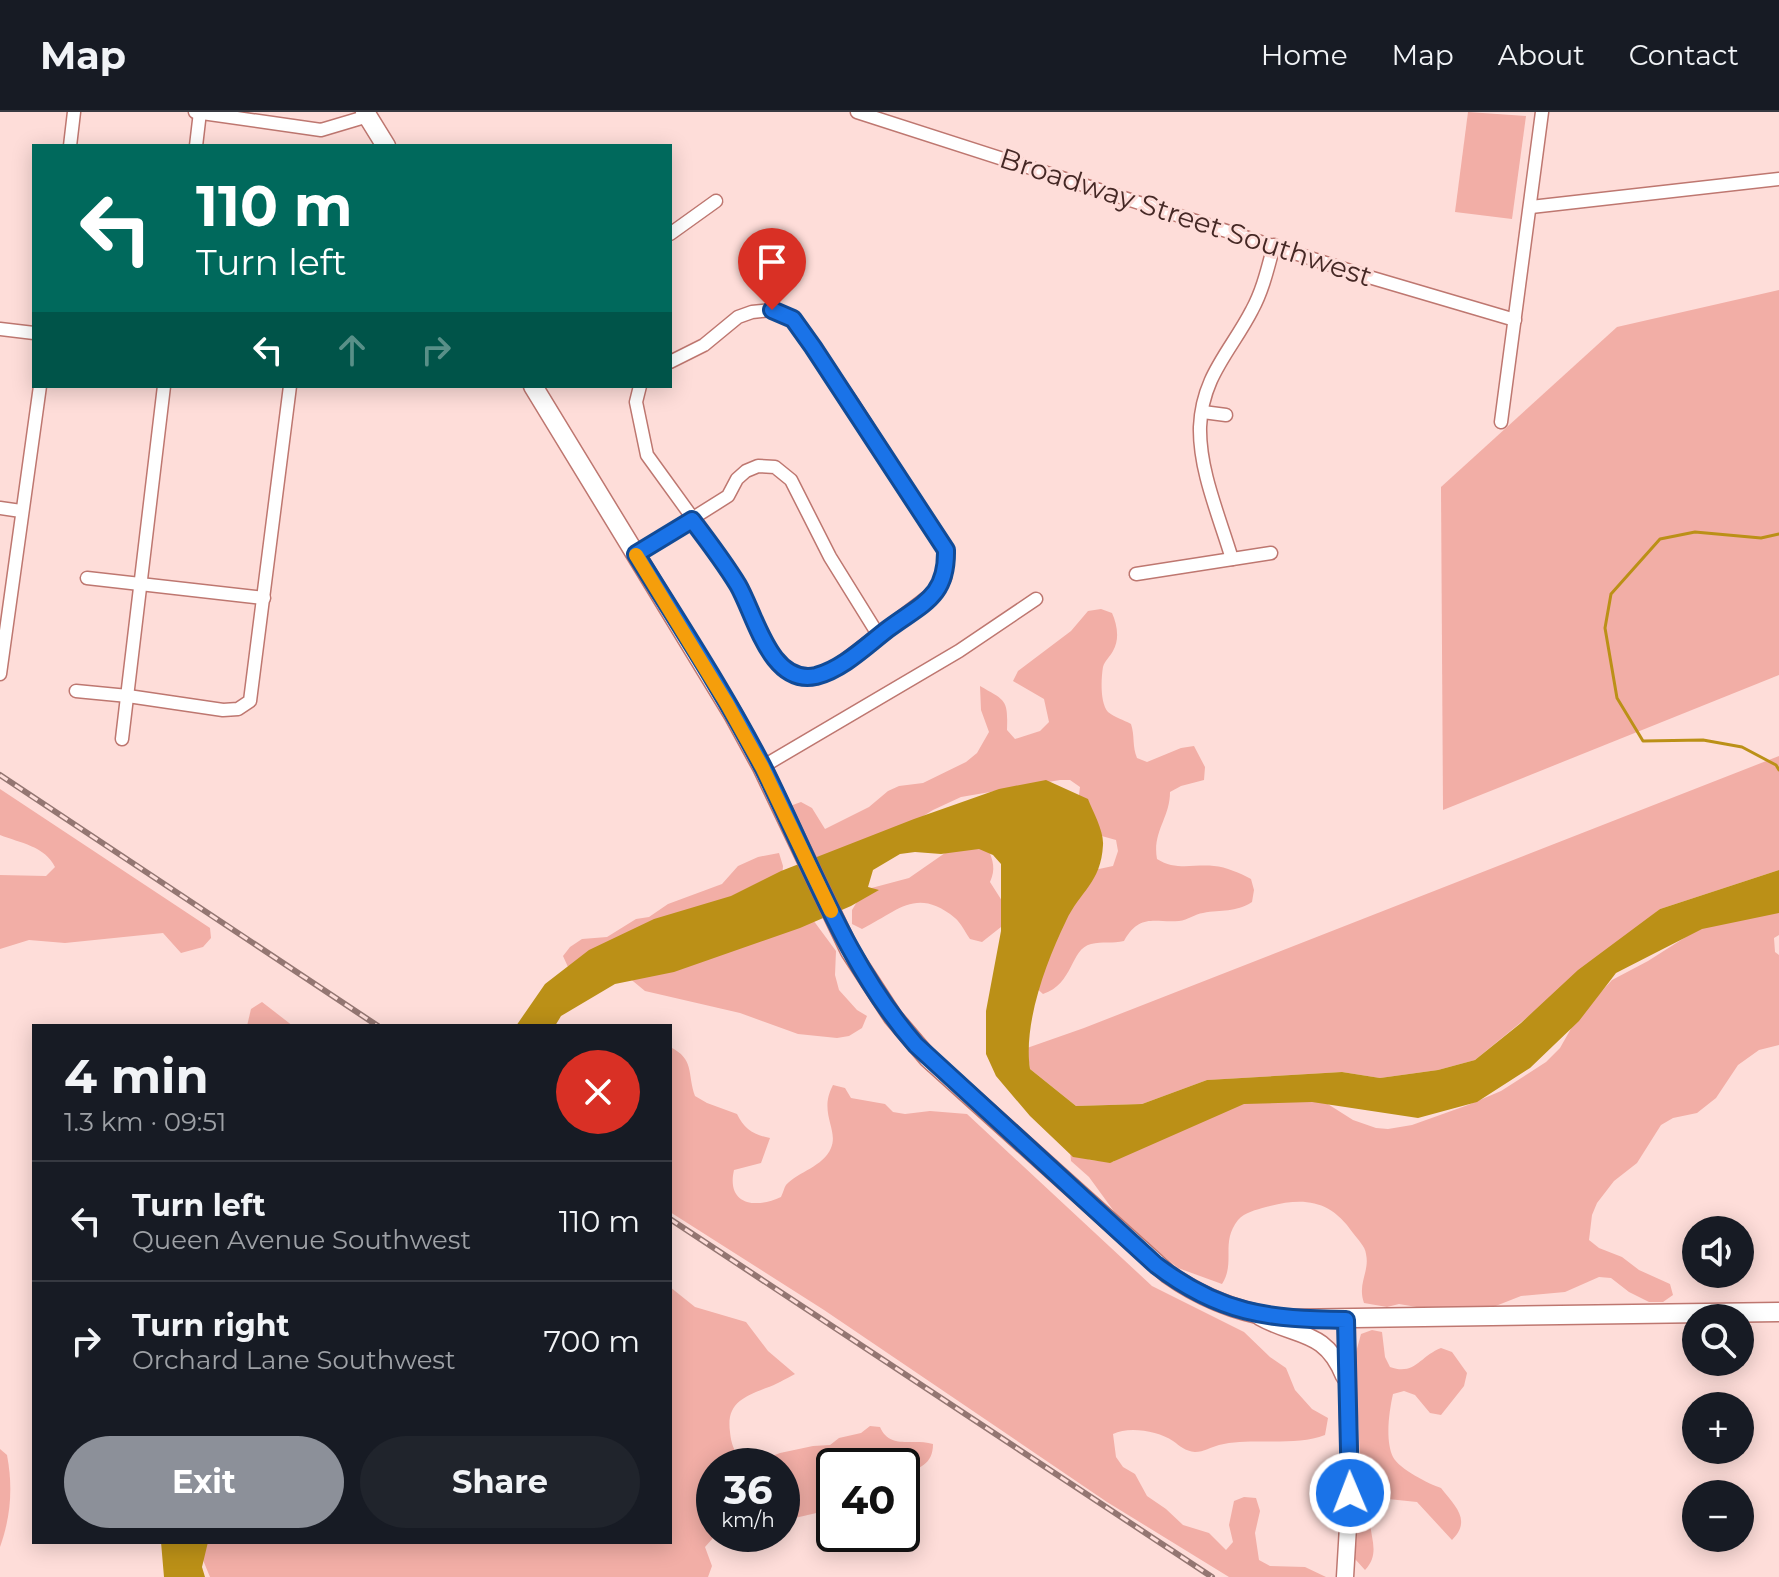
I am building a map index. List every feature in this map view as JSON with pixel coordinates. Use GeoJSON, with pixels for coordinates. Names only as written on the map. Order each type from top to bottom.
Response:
{"type":"FeatureCollection","features":[{"type":"Feature","properties":{"kind":"main road"},"geometry":{"type":"LineString","coordinates":[[366,114],[385,144]]}},
{"type":"Feature","properties":{"kind":"main road"},"geometry":{"type":"LineString","coordinates":[[534,388],[708,671],[762,767],[867,979],[916,1045],[1156,1265],[1191,1290],[1255,1314],[1286,1319],[1779,1312]]}},
{"type":"Feature","properties":{"kind":"street"},"geometry":{"type":"LineString","coordinates":[[70,144],[74,112]]}},
{"type":"Feature","properties":{"kind":"street"},"geometry":{"type":"LineString","coordinates":[[196,144],[199,112],[321,130],[366,114]]}},
{"type":"Feature","properties":{"kind":"street","name":"Broadway Street Southwest"},"geometry":{"type":"LineString","coordinates":[[857,112],[1515,320]]}},
{"type":"Feature","properties":{"kind":"street"},"geometry":{"type":"LineString","coordinates":[[1501,422],[1542,112]]}},
{"type":"Feature","properties":{"kind":"street"},"geometry":{"type":"LineString","coordinates":[[319,144],[321,130]]}},
{"type":"Feature","properties":{"kind":"street"},"geometry":{"type":"LineString","coordinates":[[1531,207],[1779,179]]}},
{"type":"Feature","properties":{"kind":"street"},"geometry":{"type":"LineString","coordinates":[[672,233],[716,201]]}},
{"type":"Feature","properties":{"kind":"street"},"geometry":{"type":"LineString","coordinates":[[1232,559],[1204,463],[1200,427],[1213,373],[1252,311],[1274,245]]}},
{"type":"Feature","properties":{"kind":"street"},"geometry":{"type":"LineString","coordinates":[[640,388],[636,402],[647,455],[718,553],[740,589],[768,650],[786,668],[798,675],[814,677],[830,671],[938,589],[945,578],[946,550],[852,402],[793,319],[772,310],[752,312],[738,317],[704,345],[672,361]]}},
{"type":"Feature","properties":{"kind":"street"},"geometry":{"type":"LineString","coordinates":[[0,329],[32,333]]}},
{"type":"Feature","properties":{"kind":"street"},"geometry":{"type":"LineString","coordinates":[[0,674],[40,388]]}},
{"type":"Feature","properties":{"kind":"street"},"geometry":{"type":"LineString","coordinates":[[122,739],[164,388]]}},
{"type":"Feature","properties":{"kind":"street"},"geometry":{"type":"LineString","coordinates":[[76,691],[198,708],[238,709],[250,701],[290,388]]}},
{"type":"Feature","properties":{"kind":"street"},"geometry":{"type":"LineString","coordinates":[[1203,412],[1226,415]]}},
{"type":"Feature","properties":{"kind":"street"},"geometry":{"type":"LineString","coordinates":[[636,554],[728,496],[737,479],[746,471],[758,466],[775,467],[791,480],[830,557],[879,636]]}},
{"type":"Feature","properties":{"kind":"street"},"geometry":{"type":"LineString","coordinates":[[0,508],[21,511]]}},
{"type":"Feature","properties":{"kind":"street"},"geometry":{"type":"LineString","coordinates":[[1136,574],[1271,553]]}},
{"type":"Feature","properties":{"kind":"street"},"geometry":{"type":"LineString","coordinates":[[87,578],[264,598]]}},
{"type":"Feature","properties":{"kind":"street"},"geometry":{"type":"LineString","coordinates":[[762,767],[959,651],[1036,599]]}},
{"type":"Feature","properties":{"kind":"street"},"geometry":{"type":"LineString","coordinates":[[1255,1314],[1279,1327],[1304,1332],[1324,1343],[1338,1361],[1347,1383]]}},
{"type":"Feature","properties":{"kind":"street"},"geometry":{"type":"LineString","coordinates":[[1345,1577],[1350,1493],[1346,1320]]}},
{"type":"Feature","properties":{"kind":"shaded area"},"geometry":{"type":"Polygon","coordinates":[[[1468,112],[1526,116],[1512,219],[1455,212],[1468,112]]]}},
{"type":"Feature","properties":{"kind":"shaded area"},"geometry":{"type":"Polygon","coordinates":[[[1779,290],[1779,675],[1443,810],[1441,487],[1617,327],[1779,290]]]}},
{"type":"Feature","properties":{"kind":"shaded area"},"geometry":{"type":"Polygon","coordinates":[[[1101,609],[1112,613],[1117,632],[1115,646],[1103,667],[1104,703],[1108,712],[1131,724],[1137,758],[1147,762],[1194,746],[1205,767],[1204,780],[1170,792],[1157,841],[1157,859],[1178,866],[1228,869],[1251,879],[1254,890],[1252,902],[1240,908],[1200,914],[1179,921],[1148,921],[1136,926],[1124,941],[1084,947],[1061,983],[1043,994],[1034,986],[1086,867],[1099,869],[1113,866],[1118,851],[1116,840],[1098,835],[1077,810],[1080,787],[1070,780],[1060,780],[961,797],[912,823],[813,860],[790,806],[801,802],[812,808],[825,829],[869,807],[888,791],[899,786],[923,783],[966,762],[977,753],[989,732],[981,710],[980,686],[1004,702],[1007,730],[1015,739],[1040,731],[1049,722],[1044,699],[1013,681],[1018,671],[1071,631],[1088,611],[1101,609]]]}},
{"type":"Feature","properties":{"kind":"shaded area"},"geometry":{"type":"Polygon","coordinates":[[[1779,756],[1779,870],[1660,909],[1475,1060],[1438,1070],[1380,1078],[1342,1072],[1207,1080],[1142,1104],[1076,1106],[1030,1069],[1027,1048],[1779,756]]]}},
{"type":"Feature","properties":{"kind":"shaded area"},"geometry":{"type":"Polygon","coordinates":[[[1046,780],[1088,799],[1103,840],[1094,878],[1072,911],[1051,955],[1038,994],[1030,1033],[1030,1069],[1076,1106],[1142,1104],[1207,1080],[1342,1072],[1380,1078],[1438,1070],[1475,1060],[1521,1023],[1578,970],[1660,909],[1779,870],[1779,913],[1702,929],[1616,973],[1579,1021],[1530,1068],[1477,1102],[1418,1118],[1312,1102],[1244,1104],[1110,1163],[1073,1157],[1030,1116],[996,1076],[986,1054],[986,1011],[1001,931],[1001,864],[993,855],[979,849],[941,854],[900,854],[873,870],[868,887],[879,890],[851,906],[800,928],[674,972],[615,984],[561,1016],[556,1024],[517,1024],[545,984],[589,950],[654,919],[731,896],[781,871],[999,789],[1046,780]]]}},
{"type":"Feature","properties":{"kind":"shaded area"},"geometry":{"type":"Polygon","coordinates":[[[0,789],[210,928],[211,938],[203,947],[181,953],[163,933],[65,943],[29,940],[0,949],[0,875],[46,876],[55,867],[45,854],[0,835],[0,789]]]}},
{"type":"Feature","properties":{"kind":"shaded area"},"geometry":{"type":"Polygon","coordinates":[[[966,845],[988,848],[993,865],[990,882],[1004,904],[1001,927],[982,942],[970,939],[955,918],[929,904],[907,905],[862,929],[852,924],[852,910],[864,890],[909,878],[945,853],[966,845]]]}},
{"type":"Feature","properties":{"kind":"shaded area"},"geometry":{"type":"Polygon","coordinates":[[[779,853],[783,866],[782,878],[836,951],[835,975],[839,990],[857,1010],[867,1016],[862,1028],[849,1036],[837,1038],[798,1034],[740,1013],[645,991],[628,977],[568,967],[563,956],[582,939],[607,937],[668,904],[722,884],[738,866],[758,857],[779,853]]]}},
{"type":"Feature","properties":{"kind":"shaded area"},"geometry":{"type":"Polygon","coordinates":[[[1779,911],[1779,935],[1774,938],[1775,952],[1779,955],[1779,1045],[1759,1050],[1738,1065],[1716,1098],[1697,1113],[1673,1118],[1661,1125],[1637,1163],[1614,1181],[1592,1215],[1589,1240],[1599,1248],[1622,1257],[1639,1270],[1670,1284],[1673,1295],[1663,1302],[1649,1302],[1611,1278],[1599,1277],[1565,1292],[1521,1296],[1488,1309],[1465,1306],[1446,1312],[1399,1304],[1387,1307],[1364,1303],[1362,1289],[1367,1260],[1363,1246],[1335,1213],[1304,1202],[1266,1207],[1247,1213],[1238,1220],[1230,1237],[1228,1268],[1222,1284],[1178,1268],[1121,1221],[1089,1177],[1071,1161],[1070,1149],[1090,1160],[1113,1162],[1141,1142],[1248,1102],[1323,1101],[1353,1120],[1376,1128],[1412,1125],[1501,1091],[1546,1062],[1560,1048],[1577,1018],[1612,980],[1703,926],[1779,911]]]}},
{"type":"Feature","properties":{"kind":"shaded area"},"geometry":{"type":"Polygon","coordinates":[[[262,1002],[290,1024],[247,1024],[251,1009],[262,1002]]]}},
{"type":"Feature","properties":{"kind":"shaded area"},"geometry":{"type":"Polygon","coordinates":[[[672,1048],[687,1062],[695,1096],[737,1114],[750,1130],[770,1138],[761,1163],[734,1170],[734,1191],[745,1201],[762,1203],[781,1197],[786,1185],[827,1154],[833,1141],[827,1104],[833,1085],[845,1088],[851,1098],[885,1104],[893,1112],[967,1114],[1152,1286],[1244,1332],[1286,1368],[1295,1390],[1312,1409],[1328,1418],[1325,1435],[1313,1439],[1232,1443],[1195,1452],[1160,1435],[1127,1430],[1113,1434],[1116,1457],[1123,1467],[1135,1474],[1147,1496],[1183,1525],[1209,1533],[1226,1550],[1233,1542],[1229,1525],[1234,1501],[1244,1497],[1256,1498],[1260,1511],[1255,1533],[1259,1560],[1270,1566],[1305,1567],[1326,1577],[1229,1577],[1107,1502],[824,1310],[672,1213],[672,1048]]]}},
{"type":"Feature","properties":{"kind":"shaded area"},"geometry":{"type":"Polygon","coordinates":[[[672,1289],[695,1307],[746,1322],[768,1351],[795,1374],[738,1402],[729,1422],[734,1448],[696,1448],[696,1552],[707,1552],[712,1566],[708,1577],[210,1577],[203,1560],[203,1544],[672,1544],[672,1289]]]}},
{"type":"Feature","properties":{"kind":"shaded area"},"geometry":{"type":"Polygon","coordinates":[[[1372,1330],[1382,1332],[1385,1357],[1390,1367],[1412,1367],[1441,1348],[1452,1352],[1467,1373],[1464,1386],[1441,1415],[1430,1413],[1415,1395],[1404,1391],[1393,1394],[1388,1426],[1389,1443],[1396,1462],[1422,1480],[1441,1488],[1459,1513],[1461,1526],[1458,1533],[1452,1540],[1417,1502],[1388,1499],[1370,1514],[1374,1550],[1365,1570],[1355,1559],[1361,1479],[1355,1356],[1361,1334],[1372,1330]]]}},
{"type":"Feature","properties":{"kind":"shaded area"},"geometry":{"type":"Polygon","coordinates":[[[870,1426],[880,1427],[884,1434],[896,1441],[933,1444],[931,1457],[920,1467],[920,1448],[816,1448],[816,1513],[800,1517],[800,1449],[830,1445],[839,1438],[861,1433],[870,1426]]]}},
{"type":"Feature","properties":{"kind":"shaded area"},"geometry":{"type":"Polygon","coordinates":[[[0,1449],[7,1455],[10,1490],[9,1513],[0,1547],[0,1449]]]}},
{"type":"Feature","properties":{"kind":"shaded area"},"geometry":{"type":"Polygon","coordinates":[[[161,1544],[208,1544],[202,1567],[205,1577],[164,1577],[161,1544]]]}},
{"type":"Feature","properties":{"kind":"waterway"},"geometry":{"type":"LineString","coordinates":[[1779,534],[1761,538],[1695,532],[1660,539],[1611,594],[1605,628],[1617,698],[1643,741],[1703,740],[1742,747],[1776,765],[1779,770]]}},
{"type":"Feature","properties":{"kind":"railway"},"geometry":{"type":"LineString","coordinates":[[0,775],[375,1024]]}},
{"type":"Feature","properties":{"kind":"railway"},"geometry":{"type":"LineString","coordinates":[[672,1220],[1212,1577]]}},
{"type":"Feature","properties":{"kind":"slow traffic"},"geometry":{"type":"LineString","coordinates":[[636,555],[762,767],[831,911]]}},
{"type":"Feature","properties":{"kind":"route"},"geometry":{"type":"LineString","coordinates":[[772,310],[793,319],[852,402],[946,550],[945,578],[928,598],[879,636],[830,671],[814,677],[798,675],[776,661],[740,589],[718,553],[692,520],[636,554],[762,767],[858,965],[893,1017],[928,1058],[1156,1265],[1191,1290],[1255,1314],[1286,1319],[1346,1320],[1350,1493]]}}]}
